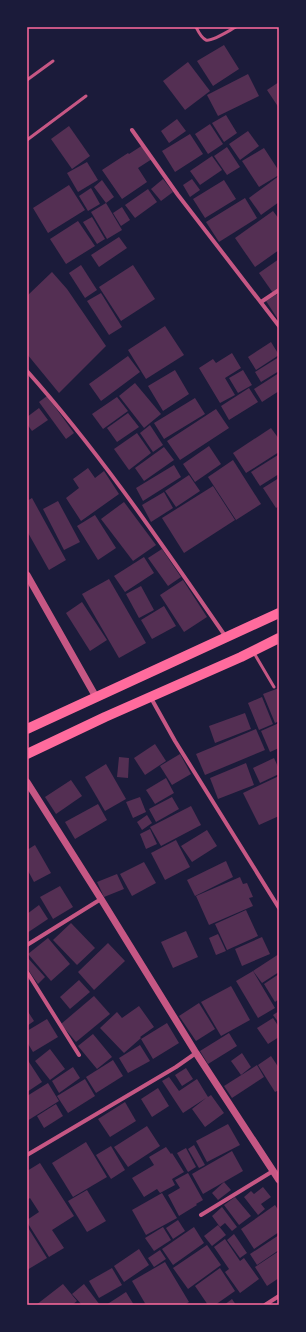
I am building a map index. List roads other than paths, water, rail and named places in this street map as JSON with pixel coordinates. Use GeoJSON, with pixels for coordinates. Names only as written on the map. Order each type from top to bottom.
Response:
{"type":"FeatureCollection","features":[{"type":"Feature","properties":{"kind":"main road"},"geometry":{"type":"LineString","coordinates":[[27,729],[279,613]]}},
{"type":"Feature","properties":{"kind":"main road"},"geometry":{"type":"LineString","coordinates":[[27,754],[152,700],[279,638]]}},
{"type":"Feature","properties":{"kind":"street"},"geometry":{"type":"LineString","coordinates":[[132,130],[178,195],[279,326]]}},
{"type":"Feature","properties":{"kind":"street"},"geometry":{"type":"LineString","coordinates":[[261,302],[279,290]]}},
{"type":"Feature","properties":{"kind":"street"},"geometry":{"type":"LineString","coordinates":[[27,370],[105,465],[226,637]]}},
{"type":"Feature","properties":{"kind":"street"},"geometry":{"type":"LineString","coordinates":[[27,575],[96,697]]}},
{"type":"Feature","properties":{"kind":"street"},"geometry":{"type":"LineString","coordinates":[[152,700],[174,741],[279,908]]}},
{"type":"Feature","properties":{"kind":"street"},"geometry":{"type":"LineString","coordinates":[[27,782],[196,1053],[279,1180]]}},
{"type":"Feature","properties":{"kind":"street"},"geometry":{"type":"LineString","coordinates":[[27,945],[101,899]]}},
{"type":"Feature","properties":{"kind":"street"},"geometry":{"type":"LineString","coordinates":[[27,972],[79,1055]]}},
{"type":"Feature","properties":{"kind":"street"},"geometry":{"type":"LineString","coordinates":[[27,1155],[176,1067],[196,1053]]}},
{"type":"Feature","properties":{"kind":"street"},"geometry":{"type":"LineString","coordinates":[[201,1215],[273,1171]]}},
{"type":"Feature","properties":{"kind":"street"},"geometry":{"type":"LineString","coordinates":[[265,1305],[279,1296]]}},
{"type":"Feature","properties":{"kind":"lane"},"geometry":{"type":"LineString","coordinates":[[196,27],[206,40],[211,40],[236,27]]}},
{"type":"Feature","properties":{"kind":"lane"},"geometry":{"type":"LineString","coordinates":[[27,80],[53,60]]}},
{"type":"Feature","properties":{"kind":"lane"},"geometry":{"type":"LineString","coordinates":[[28,139],[86,96]]}},
{"type":"Feature","properties":{"kind":"lane"},"geometry":{"type":"LineString","coordinates":[[253,651],[274,687]]}}]}
